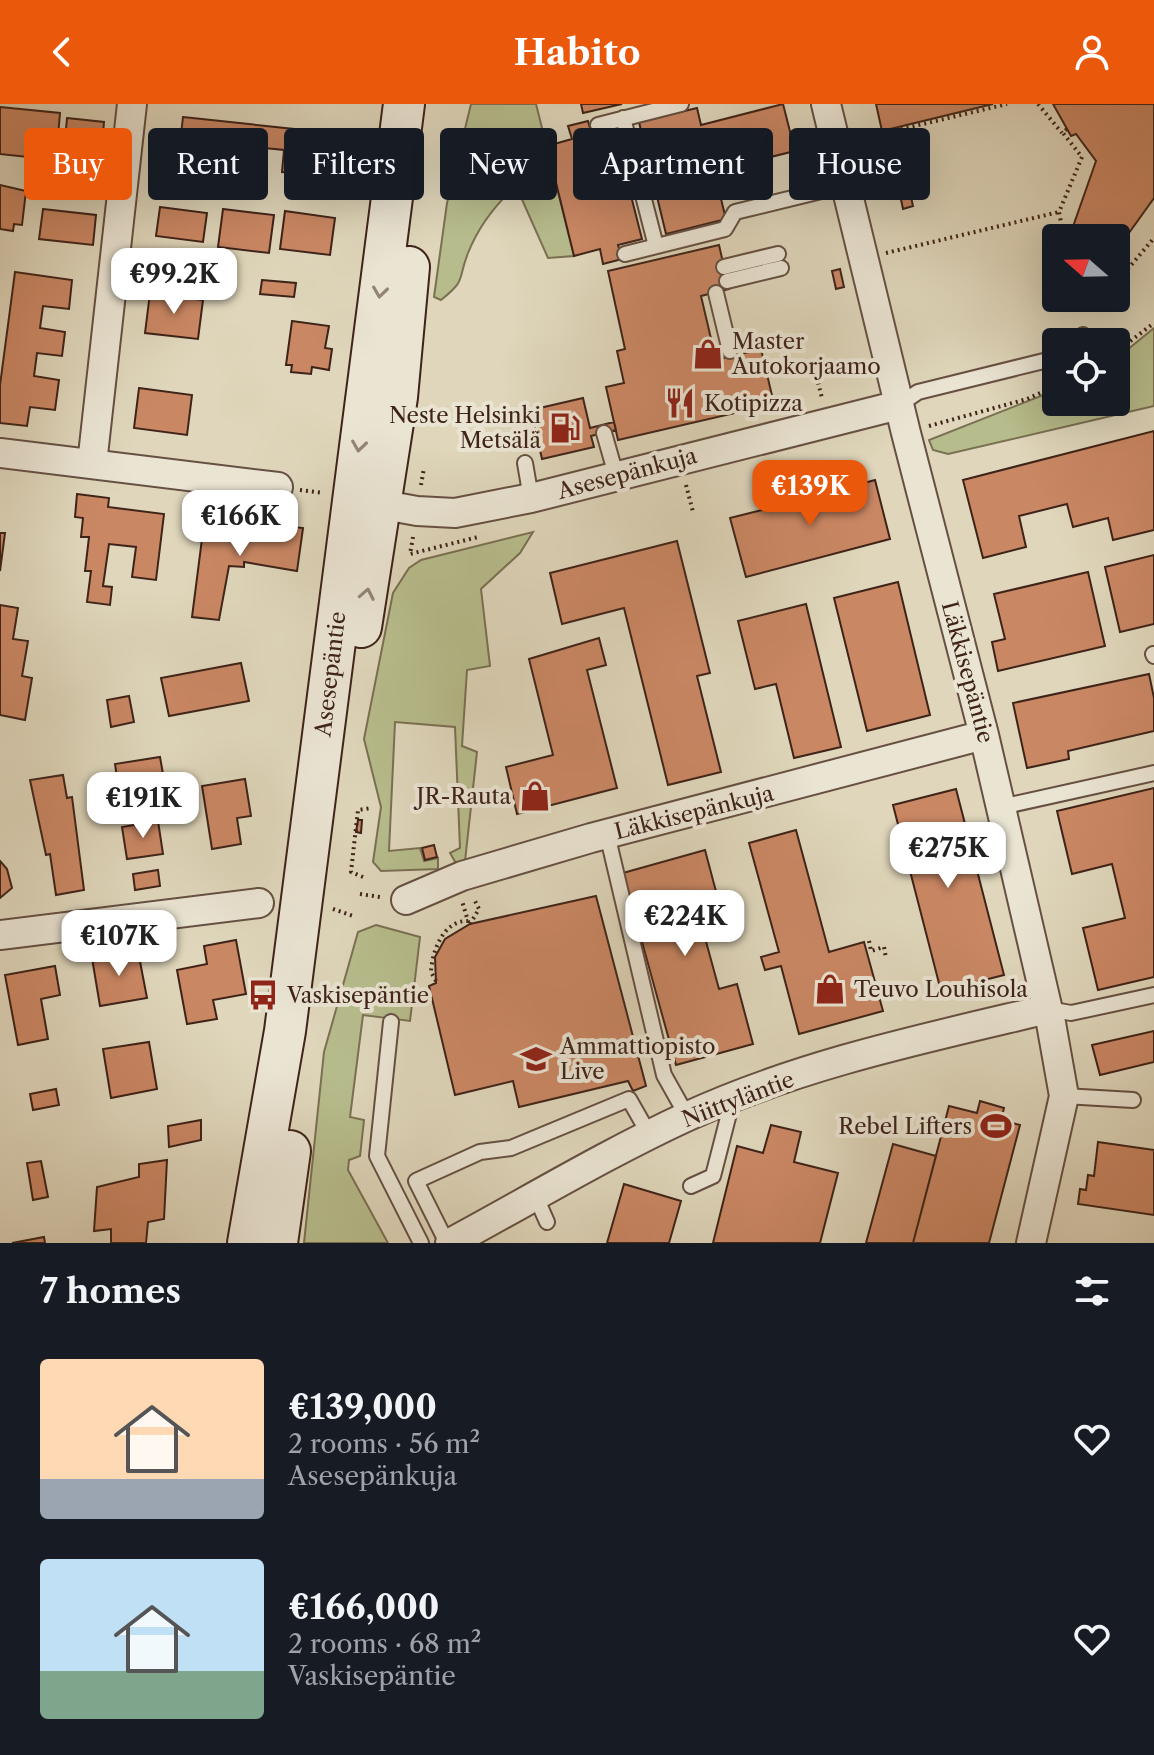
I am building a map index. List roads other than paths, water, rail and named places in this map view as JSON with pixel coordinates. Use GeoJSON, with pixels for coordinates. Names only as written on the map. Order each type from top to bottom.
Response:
{"type":"FeatureCollection","features":[{"type":"Feature","properties":{"kind":"main road","name":"Asesepäntie"},"geometry":{"type":"LineString","coordinates":[[277,1243],[338,769],[367,502],[404,104]]}},
{"type":"Feature","properties":{"kind":"main road","name":"Asesepäntie"},"geometry":{"type":"LineString","coordinates":[[248,1243],[285,1031],[428,104]]}},
{"type":"Feature","properties":{"kind":"street"},"geometry":{"type":"LineString","coordinates":[[92,464],[132,104]]}},
{"type":"Feature","properties":{"kind":"street","name":"Läkkisepäntie"},"geometry":{"type":"LineString","coordinates":[[826,104],[832,128]]}},
{"type":"Feature","properties":{"kind":"street","name":"Läkkisepäntie"},"geometry":{"type":"LineString","coordinates":[[847,200],[850,240],[899,405],[984,735],[1048,1009],[1064,1096],[1031,1243]]}},
{"type":"Feature","properties":{"kind":"street","name":"Asesepänkuja"},"geometry":{"type":"LineString","coordinates":[[367,502],[455,513],[531,498],[899,405]]}},
{"type":"Feature","properties":{"kind":"street"},"geometry":{"type":"LineString","coordinates":[[0,453],[278,487]]}},
{"type":"Feature","properties":{"kind":"street","name":"Läkkisepänkuja"},"geometry":{"type":"LineString","coordinates":[[406,900],[462,876],[607,834],[984,735]]}},
{"type":"Feature","properties":{"kind":"street"},"geometry":{"type":"LineString","coordinates":[[0,935],[259,903]]}},
{"type":"Feature","properties":{"kind":"street","name":"Niittyläntie"},"geometry":{"type":"LineString","coordinates":[[448,1243],[541,1210],[650,1136],[687,1116],[733,1098],[866,1052],[1048,1009]]}},
{"type":"Feature","properties":{"kind":"lane"},"geometry":{"type":"LineString","coordinates":[[598,125],[681,104]]}},
{"type":"Feature","properties":{"kind":"lane"},"geometry":{"type":"LineString","coordinates":[[623,118],[656,246]]}},
{"type":"Feature","properties":{"kind":"lane"},"geometry":{"type":"LineString","coordinates":[[625,254],[725,229],[735,212],[789,199]]}},
{"type":"Feature","properties":{"kind":"lane"},"geometry":{"type":"LineString","coordinates":[[726,274],[779,261]]}},
{"type":"Feature","properties":{"kind":"lane"},"geometry":{"type":"LineString","coordinates":[[716,293],[730,351]]}},
{"type":"Feature","properties":{"kind":"lane"},"geometry":{"type":"LineString","coordinates":[[899,405],[918,392],[1042,361]]}},
{"type":"Feature","properties":{"kind":"lane"},"geometry":{"type":"LineString","coordinates":[[604,433],[616,475]]}},
{"type":"Feature","properties":{"kind":"lane"},"geometry":{"type":"LineString","coordinates":[[525,463],[531,498]]}},
{"type":"Feature","properties":{"kind":"lane"},"geometry":{"type":"LineString","coordinates":[[1001,807],[1154,773]]}},
{"type":"Feature","properties":{"kind":"lane"},"geometry":{"type":"LineString","coordinates":[[607,834],[664,1075],[687,1116]]}},
{"type":"Feature","properties":{"kind":"lane"},"geometry":{"type":"LineString","coordinates":[[1048,1009],[1071,1013],[1154,995]]}},
{"type":"Feature","properties":{"kind":"lane"},"geometry":{"type":"LineString","coordinates":[[391,1022],[377,1156],[421,1243]]}},
{"type":"Feature","properties":{"kind":"lane"},"geometry":{"type":"LineString","coordinates":[[1064,1096],[1133,1100]]}},
{"type":"Feature","properties":{"kind":"lane"},"geometry":{"type":"LineString","coordinates":[[691,1186],[713,1176],[733,1098]]}},
{"type":"Feature","properties":{"kind":"lane"},"geometry":{"type":"LineString","coordinates":[[448,1243],[416,1181],[480,1152],[511,1148],[629,1099],[650,1136]]}},
{"type":"Feature","properties":{"kind":"place","name":"Master Autokorjaamo"},"geometry":{"type":"Point","coordinates":[708,354]}},
{"type":"Feature","properties":{"kind":"place","name":"Kotipizza"},"geometry":{"type":"Point","coordinates":[680,403]}},
{"type":"Feature","properties":{"kind":"place","name":"Neste Helsinki Metsälä"},"geometry":{"type":"Point","coordinates":[565,428]}},
{"type":"Feature","properties":{"kind":"place","name":"JR-Rauta"},"geometry":{"type":"Point","coordinates":[535,796]}},
{"type":"Feature","properties":{"kind":"place","name":"Teuvo Louhisola"},"geometry":{"type":"Point","coordinates":[830,989]}},
{"type":"Feature","properties":{"kind":"place","name":"Vaskisepäntie"},"geometry":{"type":"Point","coordinates":[263,995]}},
{"type":"Feature","properties":{"kind":"place","name":"Ammattiopisto Live"},"geometry":{"type":"Point","coordinates":[536,1059]}},
{"type":"Feature","properties":{"kind":"place","name":"Rebel Lifters"},"geometry":{"type":"Point","coordinates":[996,1126]}}]}
